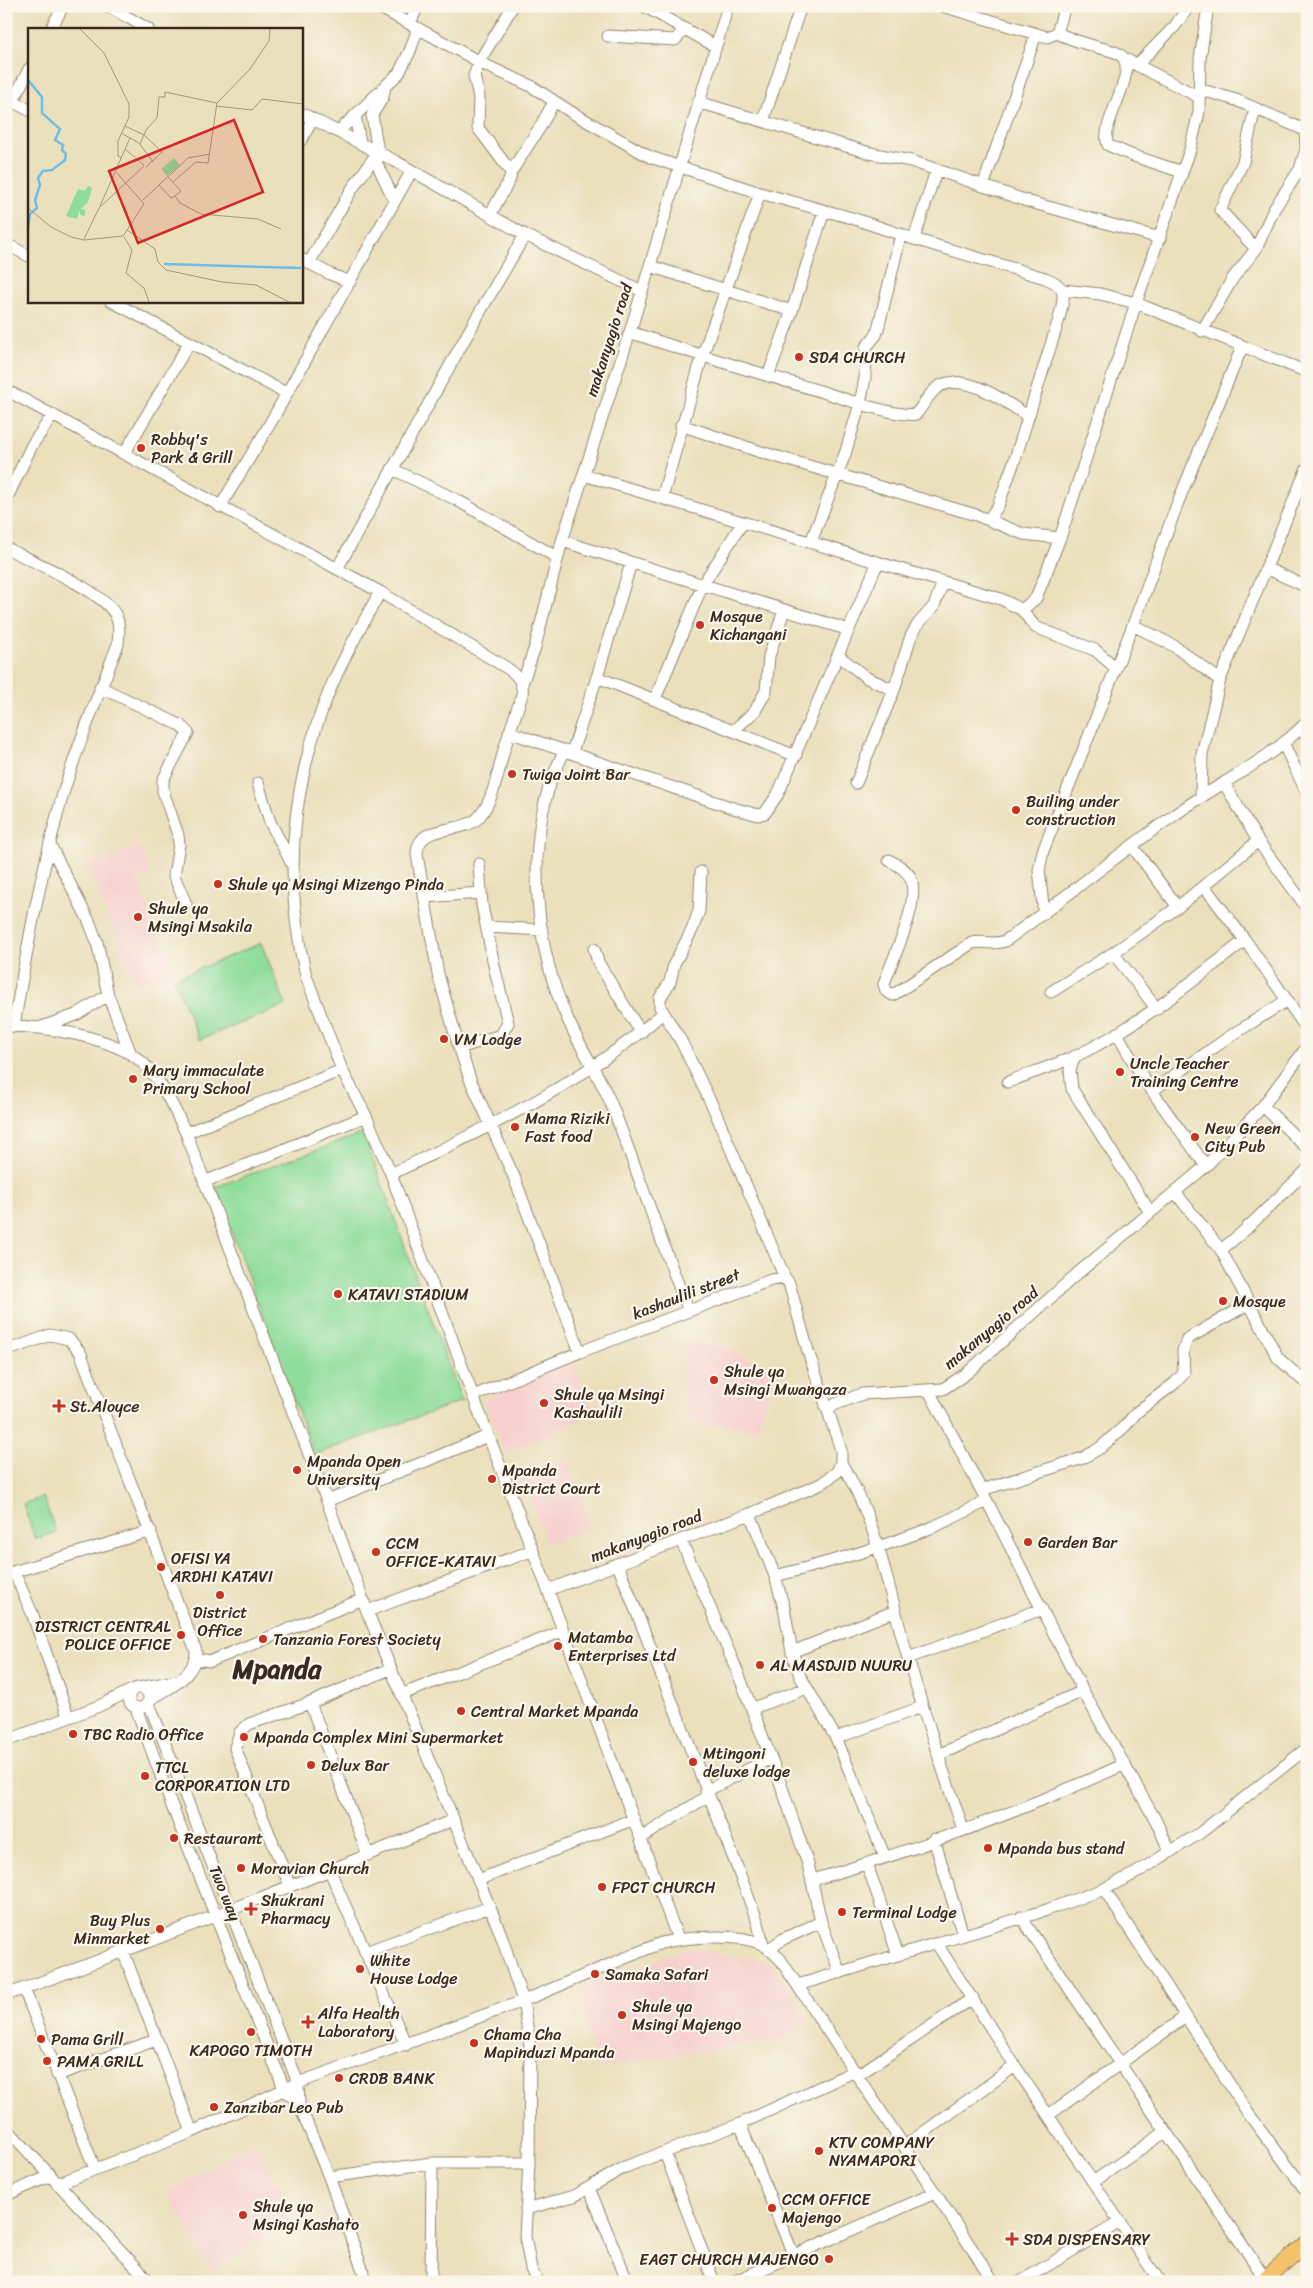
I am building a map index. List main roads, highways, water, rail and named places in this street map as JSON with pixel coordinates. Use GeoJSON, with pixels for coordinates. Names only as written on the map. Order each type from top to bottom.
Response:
{"type":"FeatureCollection","features":[{"type":"Feature","properties":{"kind":"main road"},"geometry":{"type":"LineString","coordinates":[[1264,2281],[1307,2243]]}},
{"type":"Feature","properties":{"kind":"place","name":"SDA CHURCH"},"geometry":{"type":"Point","coordinates":[799,357]}},
{"type":"Feature","properties":{"kind":"place","name":"Robby's Park & Grill"},"geometry":{"type":"Point","coordinates":[141,448]}},
{"type":"Feature","properties":{"kind":"place","name":"Mosque Kichangani"},"geometry":{"type":"Point","coordinates":[700,625]}},
{"type":"Feature","properties":{"kind":"place","name":"Twiga Joint Bar"},"geometry":{"type":"Point","coordinates":[512,774]}},
{"type":"Feature","properties":{"kind":"place","name":"Builing under construction"},"geometry":{"type":"Point","coordinates":[1016,810]}},
{"type":"Feature","properties":{"kind":"place","name":"Shule ya Msingi Mizengo Pinda"},"geometry":{"type":"Point","coordinates":[218,884]}},
{"type":"Feature","properties":{"kind":"place","name":"Shule ya Msingi Msakila"},"geometry":{"type":"Point","coordinates":[138,917]}},
{"type":"Feature","properties":{"kind":"place","name":"VM Lodge"},"geometry":{"type":"Point","coordinates":[444,1039]}},
{"type":"Feature","properties":{"kind":"place","name":"Uncle Teacher Training Centre"},"geometry":{"type":"Point","coordinates":[1120,1072]}},
{"type":"Feature","properties":{"kind":"place","name":"Mary immaculate Primary School"},"geometry":{"type":"Point","coordinates":[133,1079]}},
{"type":"Feature","properties":{"kind":"place","name":"Mama Riziki Fast food"},"geometry":{"type":"Point","coordinates":[515,1127]}},
{"type":"Feature","properties":{"kind":"place","name":"New Green City Pub"},"geometry":{"type":"Point","coordinates":[1195,1137]}},
{"type":"Feature","properties":{"kind":"place","name":"KATAVI STADIUM"},"geometry":{"type":"Point","coordinates":[338,1294]}},
{"type":"Feature","properties":{"kind":"place","name":"Mosque"},"geometry":{"type":"Point","coordinates":[1223,1301]}},
{"type":"Feature","properties":{"kind":"place","name":"Shule ya Msingi Mwangaza"},"geometry":{"type":"Point","coordinates":[714,1380]}},
{"type":"Feature","properties":{"kind":"place","name":"Shule ya Msingi Kashaulili"},"geometry":{"type":"Point","coordinates":[544,1403]}},
{"type":"Feature","properties":{"kind":"place","name":"St.Aloyce"},"geometry":{"type":"Point","coordinates":[59,1406]}},
{"type":"Feature","properties":{"kind":"place","name":"Mpanda Open University"},"geometry":{"type":"Point","coordinates":[297,1470]}},
{"type":"Feature","properties":{"kind":"place","name":"Mpanda District Court"},"geometry":{"type":"Point","coordinates":[492,1479]}},
{"type":"Feature","properties":{"kind":"place","name":"Garden Bar"},"geometry":{"type":"Point","coordinates":[1028,1542]}},
{"type":"Feature","properties":{"kind":"place","name":"CCM OFFICE-KATAVI"},"geometry":{"type":"Point","coordinates":[376,1552]}},
{"type":"Feature","properties":{"kind":"place","name":"OFISI YA ARDHI KATAVI"},"geometry":{"type":"Point","coordinates":[161,1567]}},
{"type":"Feature","properties":{"kind":"place","name":"District Office"},"geometry":{"type":"Point","coordinates":[220,1595]}},
{"type":"Feature","properties":{"kind":"place","name":"DISTRICT CENTRAL POLICE OFFICE"},"geometry":{"type":"Point","coordinates":[181,1635]}},
{"type":"Feature","properties":{"kind":"place","name":"Tanzania Forest Society"},"geometry":{"type":"Point","coordinates":[263,1639]}},
{"type":"Feature","properties":{"kind":"place","name":"Matamba Enterprises Ltd"},"geometry":{"type":"Point","coordinates":[558,1646]}},
{"type":"Feature","properties":{"kind":"place","name":"AL MASDJID NUURU"},"geometry":{"type":"Point","coordinates":[760,1665]}},
{"type":"Feature","properties":{"kind":"place","name":"Central Market Mpanda"},"geometry":{"type":"Point","coordinates":[461,1711]}},
{"type":"Feature","properties":{"kind":"place","name":"TBC Radio Office"},"geometry":{"type":"Point","coordinates":[73,1734]}},
{"type":"Feature","properties":{"kind":"place","name":"Mpanda Complex Mini Supermarket"},"geometry":{"type":"Point","coordinates":[244,1737]}},
{"type":"Feature","properties":{"kind":"place","name":"Mtingoni deluxe lodge"},"geometry":{"type":"Point","coordinates":[693,1762]}},
{"type":"Feature","properties":{"kind":"place","name":"Delux Bar"},"geometry":{"type":"Point","coordinates":[311,1765]}},
{"type":"Feature","properties":{"kind":"place","name":"TTCL CORPORATION LTD"},"geometry":{"type":"Point","coordinates":[145,1776]}},
{"type":"Feature","properties":{"kind":"place","name":"Restaurant"},"geometry":{"type":"Point","coordinates":[174,1838]}},
{"type":"Feature","properties":{"kind":"place","name":"Mpanda bus stand"},"geometry":{"type":"Point","coordinates":[988,1848]}},
{"type":"Feature","properties":{"kind":"place","name":"Moravian Church"},"geometry":{"type":"Point","coordinates":[241,1868]}},
{"type":"Feature","properties":{"kind":"place","name":"FPCT CHURCH"},"geometry":{"type":"Point","coordinates":[602,1887]}},
{"type":"Feature","properties":{"kind":"place","name":"Shukrani Pharmacy"},"geometry":{"type":"Point","coordinates":[251,1909]}},
{"type":"Feature","properties":{"kind":"place","name":"Terminal Lodge"},"geometry":{"type":"Point","coordinates":[842,1912]}},
{"type":"Feature","properties":{"kind":"place","name":"Buy Plus Minmarket"},"geometry":{"type":"Point","coordinates":[160,1929]}},
{"type":"Feature","properties":{"kind":"place","name":"White House Lodge"},"geometry":{"type":"Point","coordinates":[360,1969]}},
{"type":"Feature","properties":{"kind":"place","name":"Samaka Safari"},"geometry":{"type":"Point","coordinates":[595,1974]}},
{"type":"Feature","properties":{"kind":"place","name":"Shule ya Msingi Majengo"},"geometry":{"type":"Point","coordinates":[622,2015]}},
{"type":"Feature","properties":{"kind":"place","name":"Alfa Health Laboratory"},"geometry":{"type":"Point","coordinates":[308,2022]}},
{"type":"Feature","properties":{"kind":"place","name":"KAPOGO TIMOTH"},"geometry":{"type":"Point","coordinates":[251,2032]}},
{"type":"Feature","properties":{"kind":"place","name":"Pama Grill"},"geometry":{"type":"Point","coordinates":[41,2039]}},
{"type":"Feature","properties":{"kind":"place","name":"Chama Cha Mapinduzi Mpanda"},"geometry":{"type":"Point","coordinates":[474,2043]}},
{"type":"Feature","properties":{"kind":"place","name":"PAMA GRILL"},"geometry":{"type":"Point","coordinates":[47,2061]}},
{"type":"Feature","properties":{"kind":"place","name":"CRDB BANK"},"geometry":{"type":"Point","coordinates":[339,2078]}},
{"type":"Feature","properties":{"kind":"place","name":"Zanzibar Leo Pub"},"geometry":{"type":"Point","coordinates":[214,2107]}},
{"type":"Feature","properties":{"kind":"place","name":"KTV COMPANY NYAMAPORI"},"geometry":{"type":"Point","coordinates":[819,2151]}},
{"type":"Feature","properties":{"kind":"place","name":"CCM OFFICE Majengo"},"geometry":{"type":"Point","coordinates":[772,2208]}},
{"type":"Feature","properties":{"kind":"place","name":"Shule ya Msingi Kashato"},"geometry":{"type":"Point","coordinates":[243,2215]}},
{"type":"Feature","properties":{"kind":"place","name":"SDA DISPENSARY"},"geometry":{"type":"Point","coordinates":[1012,2239]}},
{"type":"Feature","properties":{"kind":"place","name":"EAGT CHURCH MAJENGO"},"geometry":{"type":"Point","coordinates":[829,2259]}},
{"type":"Feature","properties":{"kind":"district","name":"Mpanda"},"geometry":{"type":"Point","coordinates":[277,1669]}}]}
